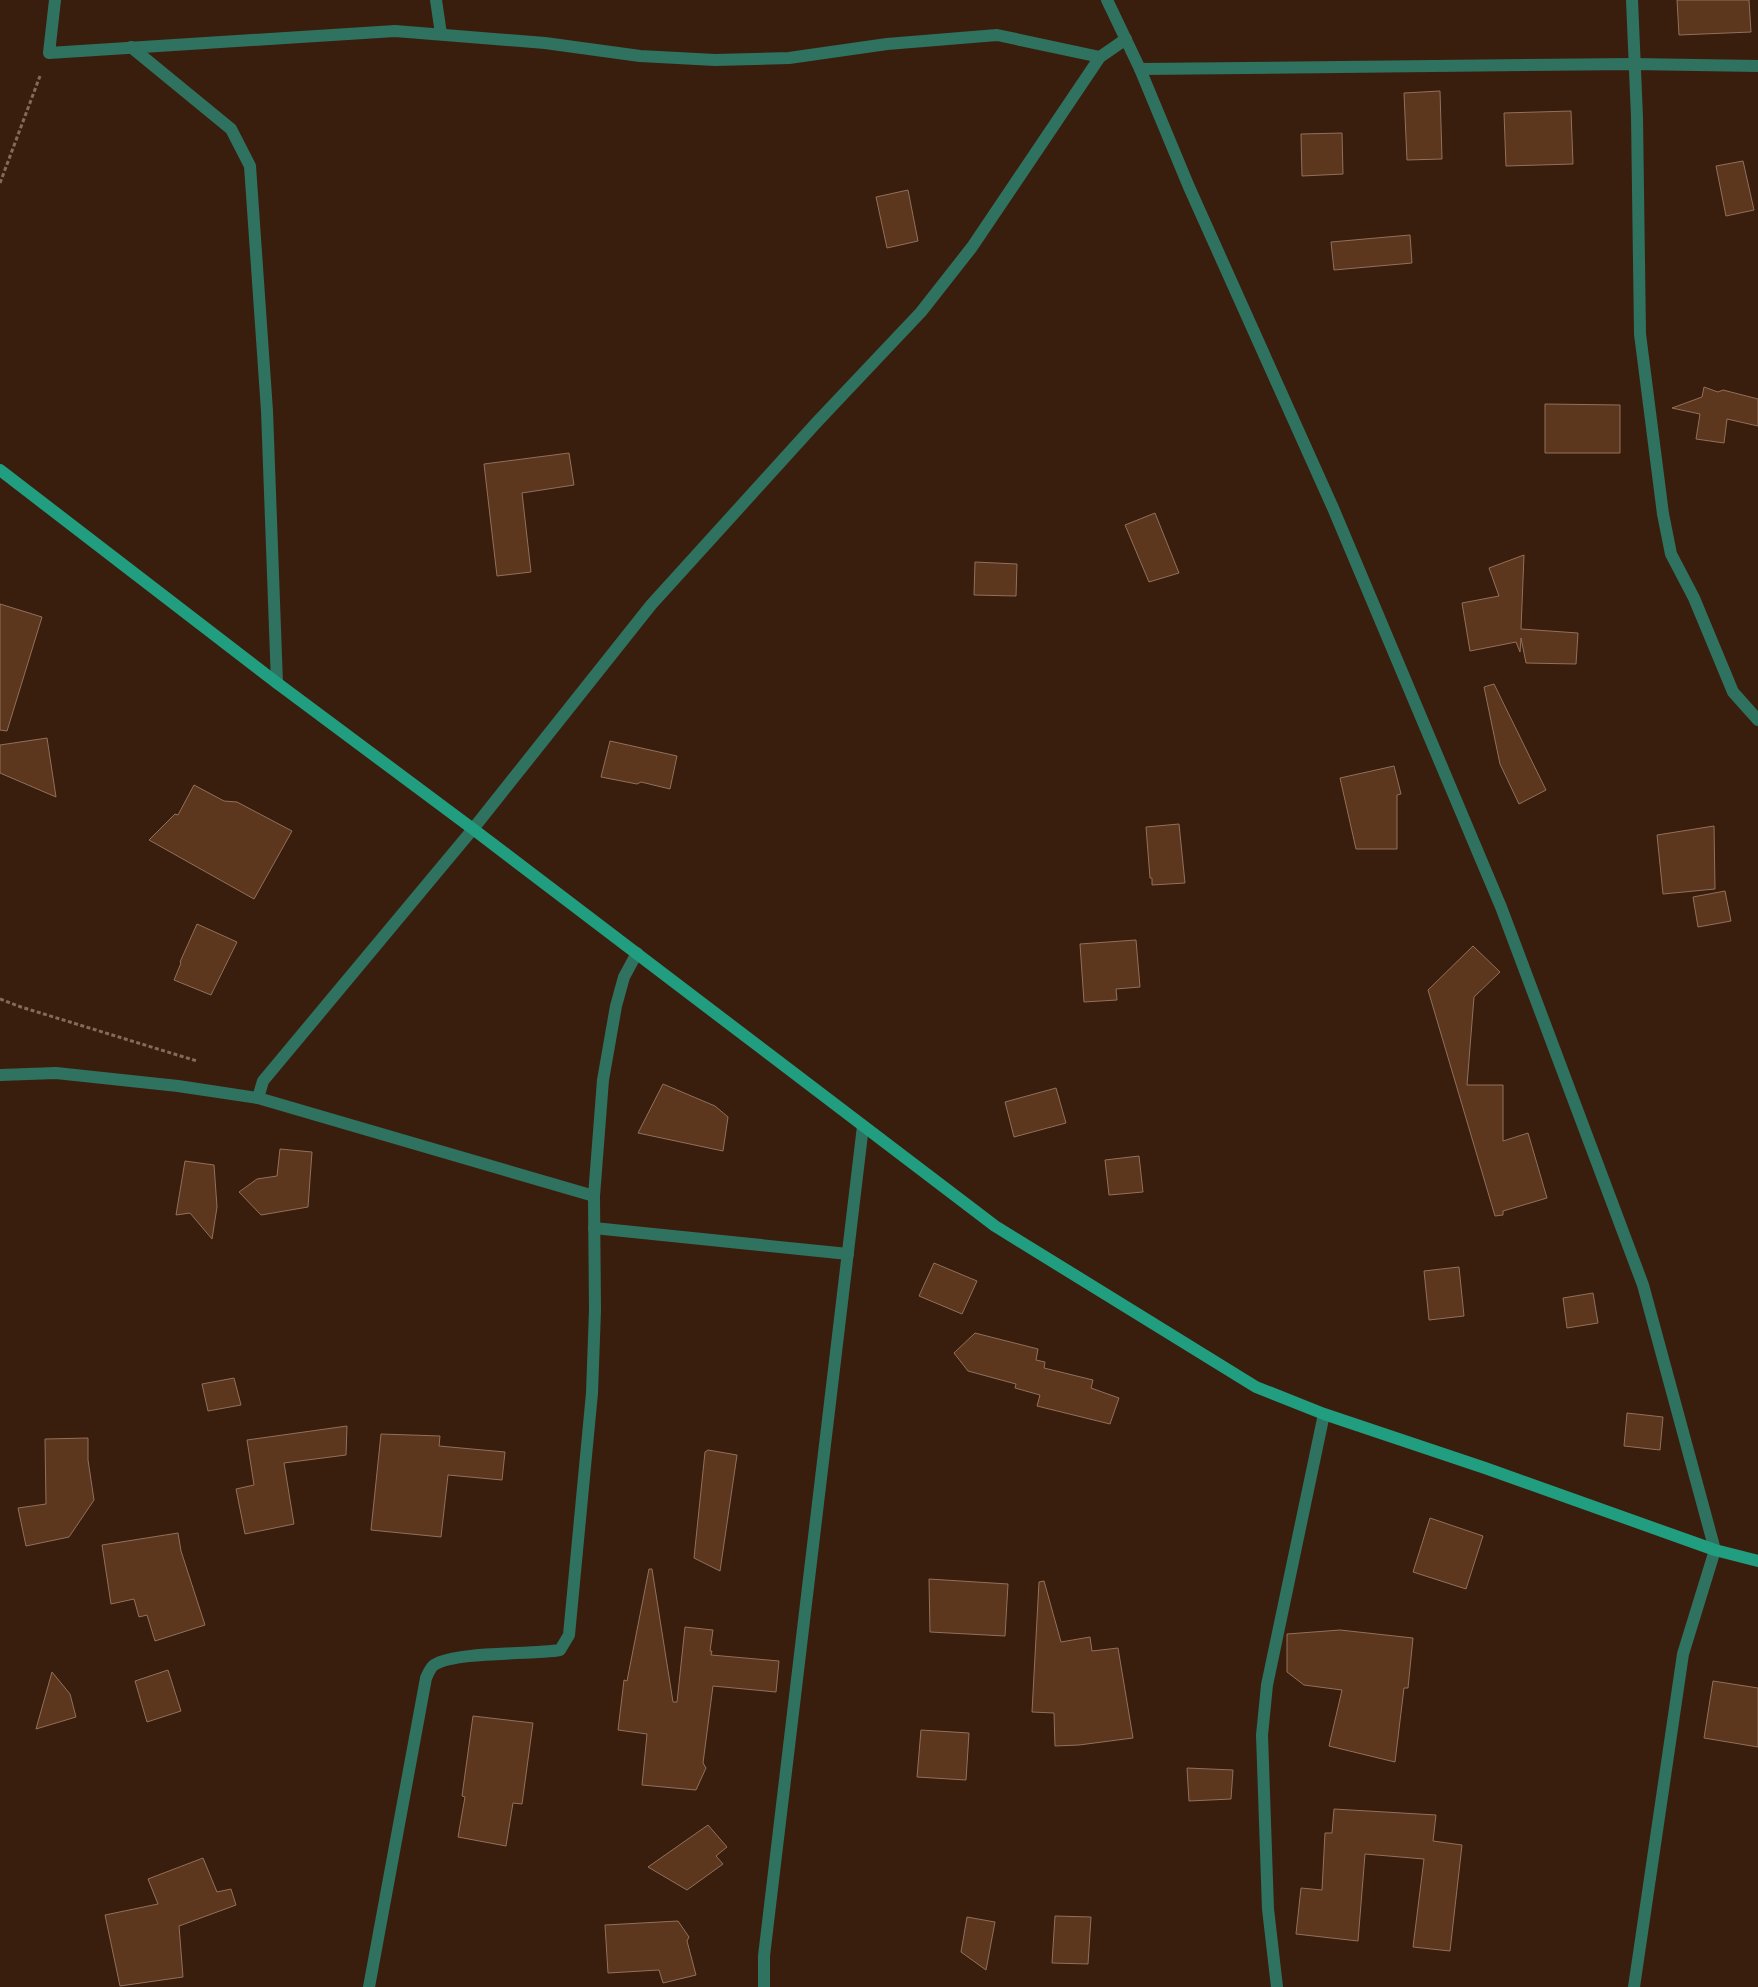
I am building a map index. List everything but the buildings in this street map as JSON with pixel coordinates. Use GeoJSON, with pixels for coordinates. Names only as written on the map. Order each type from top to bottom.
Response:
{"type":"FeatureCollection","features":[{"type":"Feature","properties":{"kind":"main road"},"geometry":{"type":"LineString","coordinates":[[0,470],[277,683],[637,953],[995,1226],[1256,1387],[1324,1414],[1485,1468],[1715,1550],[1758,1560]]}},
{"type":"Feature","properties":{"kind":"street"},"geometry":{"type":"LineString","coordinates":[[55,0],[49,53],[395,31],[545,42],[640,56],[715,60],[790,58],[887,44],[997,35],[1100,57]]}},
{"type":"Feature","properties":{"kind":"street"},"geometry":{"type":"LineString","coordinates":[[436,0],[441,34]]}},
{"type":"Feature","properties":{"kind":"street"},"geometry":{"type":"LineString","coordinates":[[1107,0],[1140,69],[1189,187],[1332,508],[1501,907],[1643,1285],[1715,1550],[1683,1654],[1634,1987]]}},
{"type":"Feature","properties":{"kind":"street"},"geometry":{"type":"LineString","coordinates":[[1632,0],[1640,334],[1663,514],[1671,554],[1694,598],[1733,692],[1758,720]]}},
{"type":"Feature","properties":{"kind":"street"},"geometry":{"type":"LineString","coordinates":[[258,1098],[263,1081],[473,829],[651,605],[829,408],[922,312],[972,247],[1100,57],[1126,39]]}},
{"type":"Feature","properties":{"kind":"street"},"geometry":{"type":"LineString","coordinates":[[131,48],[231,129],[250,166],[267,411],[277,683]]}},
{"type":"Feature","properties":{"kind":"street"},"geometry":{"type":"LineString","coordinates":[[1140,69],[1634,64],[1758,66]]}},
{"type":"Feature","properties":{"kind":"street"},"geometry":{"type":"LineString","coordinates":[[368,1987],[426,1678],[432,1666],[443,1661],[466,1657],[560,1650],[569,1635],[592,1393],[596,1310],[594,1196],[603,1080],[616,1006],[624,977],[637,953]]}},
{"type":"Feature","properties":{"kind":"street"},"geometry":{"type":"LineString","coordinates":[[0,1075],[56,1073],[178,1086],[258,1098],[594,1196]]}},
{"type":"Feature","properties":{"kind":"street"},"geometry":{"type":"LineString","coordinates":[[764,1987],[765,1946],[863,1126]]}},
{"type":"Feature","properties":{"kind":"street"},"geometry":{"type":"LineString","coordinates":[[594,1228],[848,1254]]}},
{"type":"Feature","properties":{"kind":"street"},"geometry":{"type":"LineString","coordinates":[[1277,1987],[1268,1909],[1263,1717],[1266,1686],[1324,1414]]}},
{"type":"Feature","properties":{"kind":"path"},"geometry":{"type":"LineString","coordinates":[[0,183],[49,53]]}},
{"type":"Feature","properties":{"kind":"path"},"geometry":{"type":"LineString","coordinates":[[0,999],[198,1061]]}}]}
